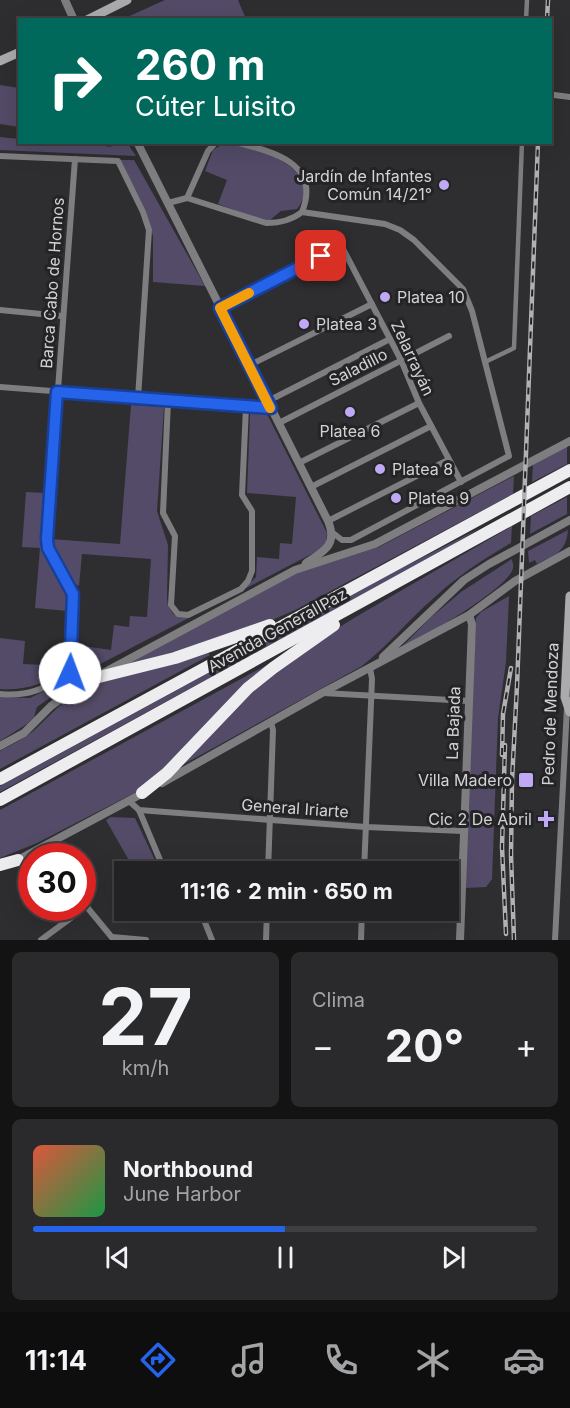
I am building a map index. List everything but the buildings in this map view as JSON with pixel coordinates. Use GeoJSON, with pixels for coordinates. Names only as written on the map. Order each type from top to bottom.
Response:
{"type":"FeatureCollection","features":[{"type":"Feature","properties":{"kind":"highway","name":"Avenida General Paz"},"geometry":{"type":"LineString","coordinates":[[0,779],[570,470]]}},
{"type":"Feature","properties":{"kind":"highway","name":"Avenida General Paz"},"geometry":{"type":"LineString","coordinates":[[0,800],[570,487]]}},
{"type":"Feature","properties":{"kind":"highway"},"geometry":{"type":"LineString","coordinates":[[142,793],[167,773],[248,688],[378,593]]}},
{"type":"Feature","properties":{"kind":"highway"},"geometry":{"type":"LineString","coordinates":[[99,677],[175,658],[311,610]]}},
{"type":"Feature","properties":{"kind":"highway"},"geometry":{"type":"LineString","coordinates":[[0,865],[18,860]]}},
{"type":"Feature","properties":{"kind":"main road"},"geometry":{"type":"LineString","coordinates":[[91,18],[127,0]]}},
{"type":"Feature","properties":{"kind":"main road"},"geometry":{"type":"LineString","coordinates":[[0,61],[18,53]]}},
{"type":"Feature","properties":{"kind":"main road","name":"Pedro de Mendoza"},"geometry":{"type":"LineString","coordinates":[[568,709],[565,697],[570,596]]}},
{"type":"Feature","properties":{"kind":"street"},"geometry":{"type":"LineString","coordinates":[[65,0],[73,18]]}},
{"type":"Feature","properties":{"kind":"street"},"geometry":{"type":"LineString","coordinates":[[526,18],[527,0]]}},
{"type":"Feature","properties":{"kind":"street"},"geometry":{"type":"LineString","coordinates":[[554,95],[570,97]]}},
{"type":"Feature","properties":{"kind":"street"},"geometry":{"type":"LineString","coordinates":[[138,144],[333,532],[342,540],[351,540],[509,456],[472,311],[463,289],[414,240],[399,230],[384,224],[302,212]]}},
{"type":"Feature","properties":{"kind":"street"},"geometry":{"type":"LineString","coordinates":[[187,198],[208,152],[214,144]]}},
{"type":"Feature","properties":{"kind":"street"},"geometry":{"type":"LineString","coordinates":[[168,203],[187,198],[266,223],[296,217],[302,212],[308,190],[298,170],[273,152],[242,144]]}},
{"type":"Feature","properties":{"kind":"street"},"geometry":{"type":"LineString","coordinates":[[485,363],[514,348],[522,144]]}},
{"type":"Feature","properties":{"kind":"street"},"geometry":{"type":"LineString","coordinates":[[0,156],[118,161],[144,212],[149,230],[138,399]]}},
{"type":"Feature","properties":{"kind":"street","name":"Barca Cabo de Hornos"},"geometry":{"type":"LineString","coordinates":[[75,159],[47,539],[48,548],[73,594],[70,673],[77,687]]}},
{"type":"Feature","properties":{"kind":"street","name":"Zelarrayán"},"geometry":{"type":"LineString","coordinates":[[220,308],[341,245],[461,482]]}},
{"type":"Feature","properties":{"kind":"street"},"geometry":{"type":"LineString","coordinates":[[250,365],[372,304]]}},
{"type":"Feature","properties":{"kind":"street"},"geometry":{"type":"LineString","coordinates":[[0,310],[62,316]]}},
{"type":"Feature","properties":{"kind":"street","name":"Saladillo"},"geometry":{"type":"LineString","coordinates":[[279,423],[449,336]]}},
{"type":"Feature","properties":{"kind":"street"},"geometry":{"type":"LineString","coordinates":[[0,387],[246,407],[270,405],[390,339]]}},
{"type":"Feature","properties":{"kind":"street"},"geometry":{"type":"LineString","coordinates":[[168,401],[163,513],[176,536],[171,605],[178,614],[188,615],[241,589],[248,581],[252,571],[252,511],[242,495],[246,407]]}},
{"type":"Feature","properties":{"kind":"street"},"geometry":{"type":"LineString","coordinates":[[299,463],[419,403]]}},
{"type":"Feature","properties":{"kind":"street"},"geometry":{"type":"LineString","coordinates":[[311,487],[431,426]]}},
{"type":"Feature","properties":{"kind":"street"},"geometry":{"type":"LineString","coordinates":[[295,570],[375,544],[570,441]]}},
{"type":"Feature","properties":{"kind":"street"},"geometry":{"type":"LineString","coordinates":[[328,521],[448,460]]}},
{"type":"Feature","properties":{"kind":"street"},"geometry":{"type":"LineString","coordinates":[[364,861],[371,667],[464,580],[570,520]]}},
{"type":"Feature","properties":{"kind":"street"},"geometry":{"type":"LineString","coordinates":[[0,746],[24,733],[51,706],[77,687],[295,570],[323,552],[333,532]]}},
{"type":"Feature","properties":{"kind":"street"},"geometry":{"type":"LineString","coordinates":[[50,843],[322,693],[469,615],[514,581],[570,551]]}},
{"type":"Feature","properties":{"kind":"street","name":"La Bajada"},"geometry":{"type":"LineString","coordinates":[[460,940],[472,624],[469,615]]}},
{"type":"Feature","properties":{"kind":"street"},"geometry":{"type":"LineString","coordinates":[[0,694],[29,694],[70,673]]}},
{"type":"Feature","properties":{"kind":"street"},"geometry":{"type":"LineString","coordinates":[[322,693],[469,701]]}},
{"type":"Feature","properties":{"kind":"street","name":"Pedro de Mendoza"},"geometry":{"type":"LineString","coordinates":[[555,940],[568,709]]}},
{"type":"Feature","properties":{"kind":"street"},"geometry":{"type":"LineString","coordinates":[[268,861],[272,722]]}},
{"type":"Feature","properties":{"kind":"street"},"geometry":{"type":"LineString","coordinates":[[129,801],[139,810],[160,861]]}},
{"type":"Feature","properties":{"kind":"street","name":"General Iriarte"},"geometry":{"type":"LineString","coordinates":[[139,810],[366,827],[463,831]]}},
{"type":"Feature","properties":{"kind":"street"},"geometry":{"type":"LineString","coordinates":[[561,834],[570,834]]}},
{"type":"Feature","properties":{"kind":"street"},"geometry":{"type":"LineString","coordinates":[[0,869],[18,860]]}},
{"type":"Feature","properties":{"kind":"street"},"geometry":{"type":"LineString","coordinates":[[96,918],[113,939],[145,940]]}},
{"type":"Feature","properties":{"kind":"street"},"geometry":{"type":"LineString","coordinates":[[41,940],[64,921]]}},
{"type":"Feature","properties":{"kind":"street"},"geometry":{"type":"LineString","coordinates":[[205,921],[212,940]]}},
{"type":"Feature","properties":{"kind":"street"},"geometry":{"type":"LineString","coordinates":[[266,940],[267,921]]}},
{"type":"Feature","properties":{"kind":"street"},"geometry":{"type":"LineString","coordinates":[[361,940],[362,921]]}},
{"type":"Feature","properties":{"kind":"shaded area"},"geometry":{"type":"Polygon","coordinates":[[[165,0],[238,0],[246,18],[125,18],[165,0]]]}},
{"type":"Feature","properties":{"kind":"shaded area"},"geometry":{"type":"Polygon","coordinates":[[[0,85],[18,88],[18,127],[0,124],[0,85]]]}},
{"type":"Feature","properties":{"kind":"shaded area"},"geometry":{"type":"Polygon","coordinates":[[[0,137],[18,139],[18,144],[92,144],[111,147],[112,144],[128,144],[136,156],[0,150],[0,137]]]}},
{"type":"Feature","properties":{"kind":"shaded area"},"geometry":{"type":"Polygon","coordinates":[[[223,144],[251,148],[267,154],[282,161],[295,171],[303,182],[304,195],[297,209],[281,211],[270,220],[262,220],[218,204],[227,180],[205,171],[213,150],[223,144]]]}},
{"type":"Feature","properties":{"kind":"shaded area"},"geometry":{"type":"Polygon","coordinates":[[[120,160],[134,160],[205,286],[153,282],[153,236],[146,212],[120,160]]]}},
{"type":"Feature","properties":{"kind":"shaded area"},"geometry":{"type":"Polygon","coordinates":[[[131,405],[164,407],[157,511],[168,545],[167,598],[168,606],[174,615],[185,617],[251,582],[256,577],[257,557],[279,559],[280,543],[292,544],[296,497],[247,493],[250,415],[252,412],[261,411],[268,416],[327,533],[326,544],[323,548],[81,674],[75,672],[76,645],[111,650],[114,625],[129,627],[130,616],[147,617],[151,559],[82,554],[79,586],[72,582],[53,550],[49,549],[50,539],[120,544],[131,405]]]}},
{"type":"Feature","properties":{"kind":"shaded area"},"geometry":{"type":"Polygon","coordinates":[[[567,446],[567,464],[532,482],[533,465],[567,446]]]}},
{"type":"Feature","properties":{"kind":"shaded area"},"geometry":{"type":"Polygon","coordinates":[[[514,476],[513,494],[295,610],[247,631],[118,669],[297,573],[379,547],[514,476]]]}},
{"type":"Feature","properties":{"kind":"shaded area"},"geometry":{"type":"Polygon","coordinates":[[[26,492],[44,493],[41,542],[43,550],[68,595],[67,611],[35,608],[40,548],[22,547],[26,492]]]}},
{"type":"Feature","properties":{"kind":"shaded area"},"geometry":{"type":"Polygon","coordinates":[[[567,497],[567,514],[530,534],[531,516],[567,497]]]}},
{"type":"Feature","properties":{"kind":"shaded area"},"geometry":{"type":"Polygon","coordinates":[[[512,526],[511,543],[445,588],[362,666],[177,768],[239,699],[294,656],[354,618],[512,526]]]}},
{"type":"Feature","properties":{"kind":"shaded area"},"geometry":{"type":"Polygon","coordinates":[[[480,528],[441,552],[0,792],[0,786],[480,528]]]}},
{"type":"Feature","properties":{"kind":"shaded area"},"geometry":{"type":"Polygon","coordinates":[[[568,530],[565,544],[558,552],[537,564],[535,560],[529,563],[528,551],[568,530]]]}},
{"type":"Feature","properties":{"kind":"shaded area"},"geometry":{"type":"Polygon","coordinates":[[[512,559],[513,568],[508,577],[496,588],[462,613],[398,651],[429,619],[461,592],[512,559]]]}},
{"type":"Feature","properties":{"kind":"shaded area"},"geometry":{"type":"Polygon","coordinates":[[[509,596],[506,662],[498,718],[492,879],[486,887],[465,888],[476,618],[481,612],[509,596]]]}},
{"type":"Feature","properties":{"kind":"shaded area"},"geometry":{"type":"Polygon","coordinates":[[[0,638],[25,641],[23,664],[64,666],[64,669],[50,679],[34,685],[17,689],[0,689],[0,638]]]}},
{"type":"Feature","properties":{"kind":"shaded area"},"geometry":{"type":"Polygon","coordinates":[[[208,653],[210,655],[0,769],[0,751],[28,735],[62,704],[88,687],[121,674],[208,653]]]}},
{"type":"Feature","properties":{"kind":"shaded area"},"geometry":{"type":"Polygon","coordinates":[[[274,661],[235,693],[164,769],[140,790],[37,843],[18,843],[18,851],[0,858],[0,810],[274,661]]]}},
{"type":"Feature","properties":{"kind":"shaded area"},"geometry":{"type":"Polygon","coordinates":[[[67,680],[69,684],[37,707],[34,717],[27,724],[0,741],[0,697],[30,698],[67,680]]]}},
{"type":"Feature","properties":{"kind":"shaded area"},"geometry":{"type":"Polygon","coordinates":[[[111,817],[135,818],[155,861],[129,861],[106,820],[111,817]]]}},
{"type":"Feature","properties":{"kind":"railway"},"geometry":{"type":"LineString","coordinates":[[547,18],[548,0]]}},
{"type":"Feature","properties":{"kind":"railway"},"geometry":{"type":"LineString","coordinates":[[514,940],[511,855],[512,780],[538,144]]}},
{"type":"Feature","properties":{"kind":"railway"},"geometry":{"type":"LineString","coordinates":[[502,755],[503,714],[511,668]]}},
{"type":"Feature","properties":{"kind":"railway"},"geometry":{"type":"LineString","coordinates":[[505,745],[502,847],[506,934]]}},
{"type":"Feature","properties":{"kind":"slow traffic"},"geometry":{"type":"LineString","coordinates":[[249,293],[220,308],[270,408]]}},
{"type":"Feature","properties":{"kind":"place","name":"Jardín de Infantes Común 14/21°"},"geometry":{"type":"Point","coordinates":[444,185]}},
{"type":"Feature","properties":{"kind":"place","name":"Platea 10"},"geometry":{"type":"Point","coordinates":[385,297]}},
{"type":"Feature","properties":{"kind":"place","name":"Platea 3"},"geometry":{"type":"Point","coordinates":[304,324]}},
{"type":"Feature","properties":{"kind":"place","name":"Platea 6"},"geometry":{"type":"Point","coordinates":[350,412]}},
{"type":"Feature","properties":{"kind":"place","name":"Platea 8"},"geometry":{"type":"Point","coordinates":[380,469]}},
{"type":"Feature","properties":{"kind":"place","name":"Platea 9"},"geometry":{"type":"Point","coordinates":[396,498]}},
{"type":"Feature","properties":{"kind":"place","name":"Villa Madero"},"geometry":{"type":"Point","coordinates":[526,780]}},
{"type":"Feature","properties":{"kind":"place","name":"Cic 2 De Abril"},"geometry":{"type":"Point","coordinates":[546,819]}},
{"type":"Feature","properties":{"kind":"route"},"geometry":{"type":"LineString","coordinates":[[70,673],[73,594],[48,548],[47,539],[57,392],[271,408],[220,308],[321,256]]}}]}
